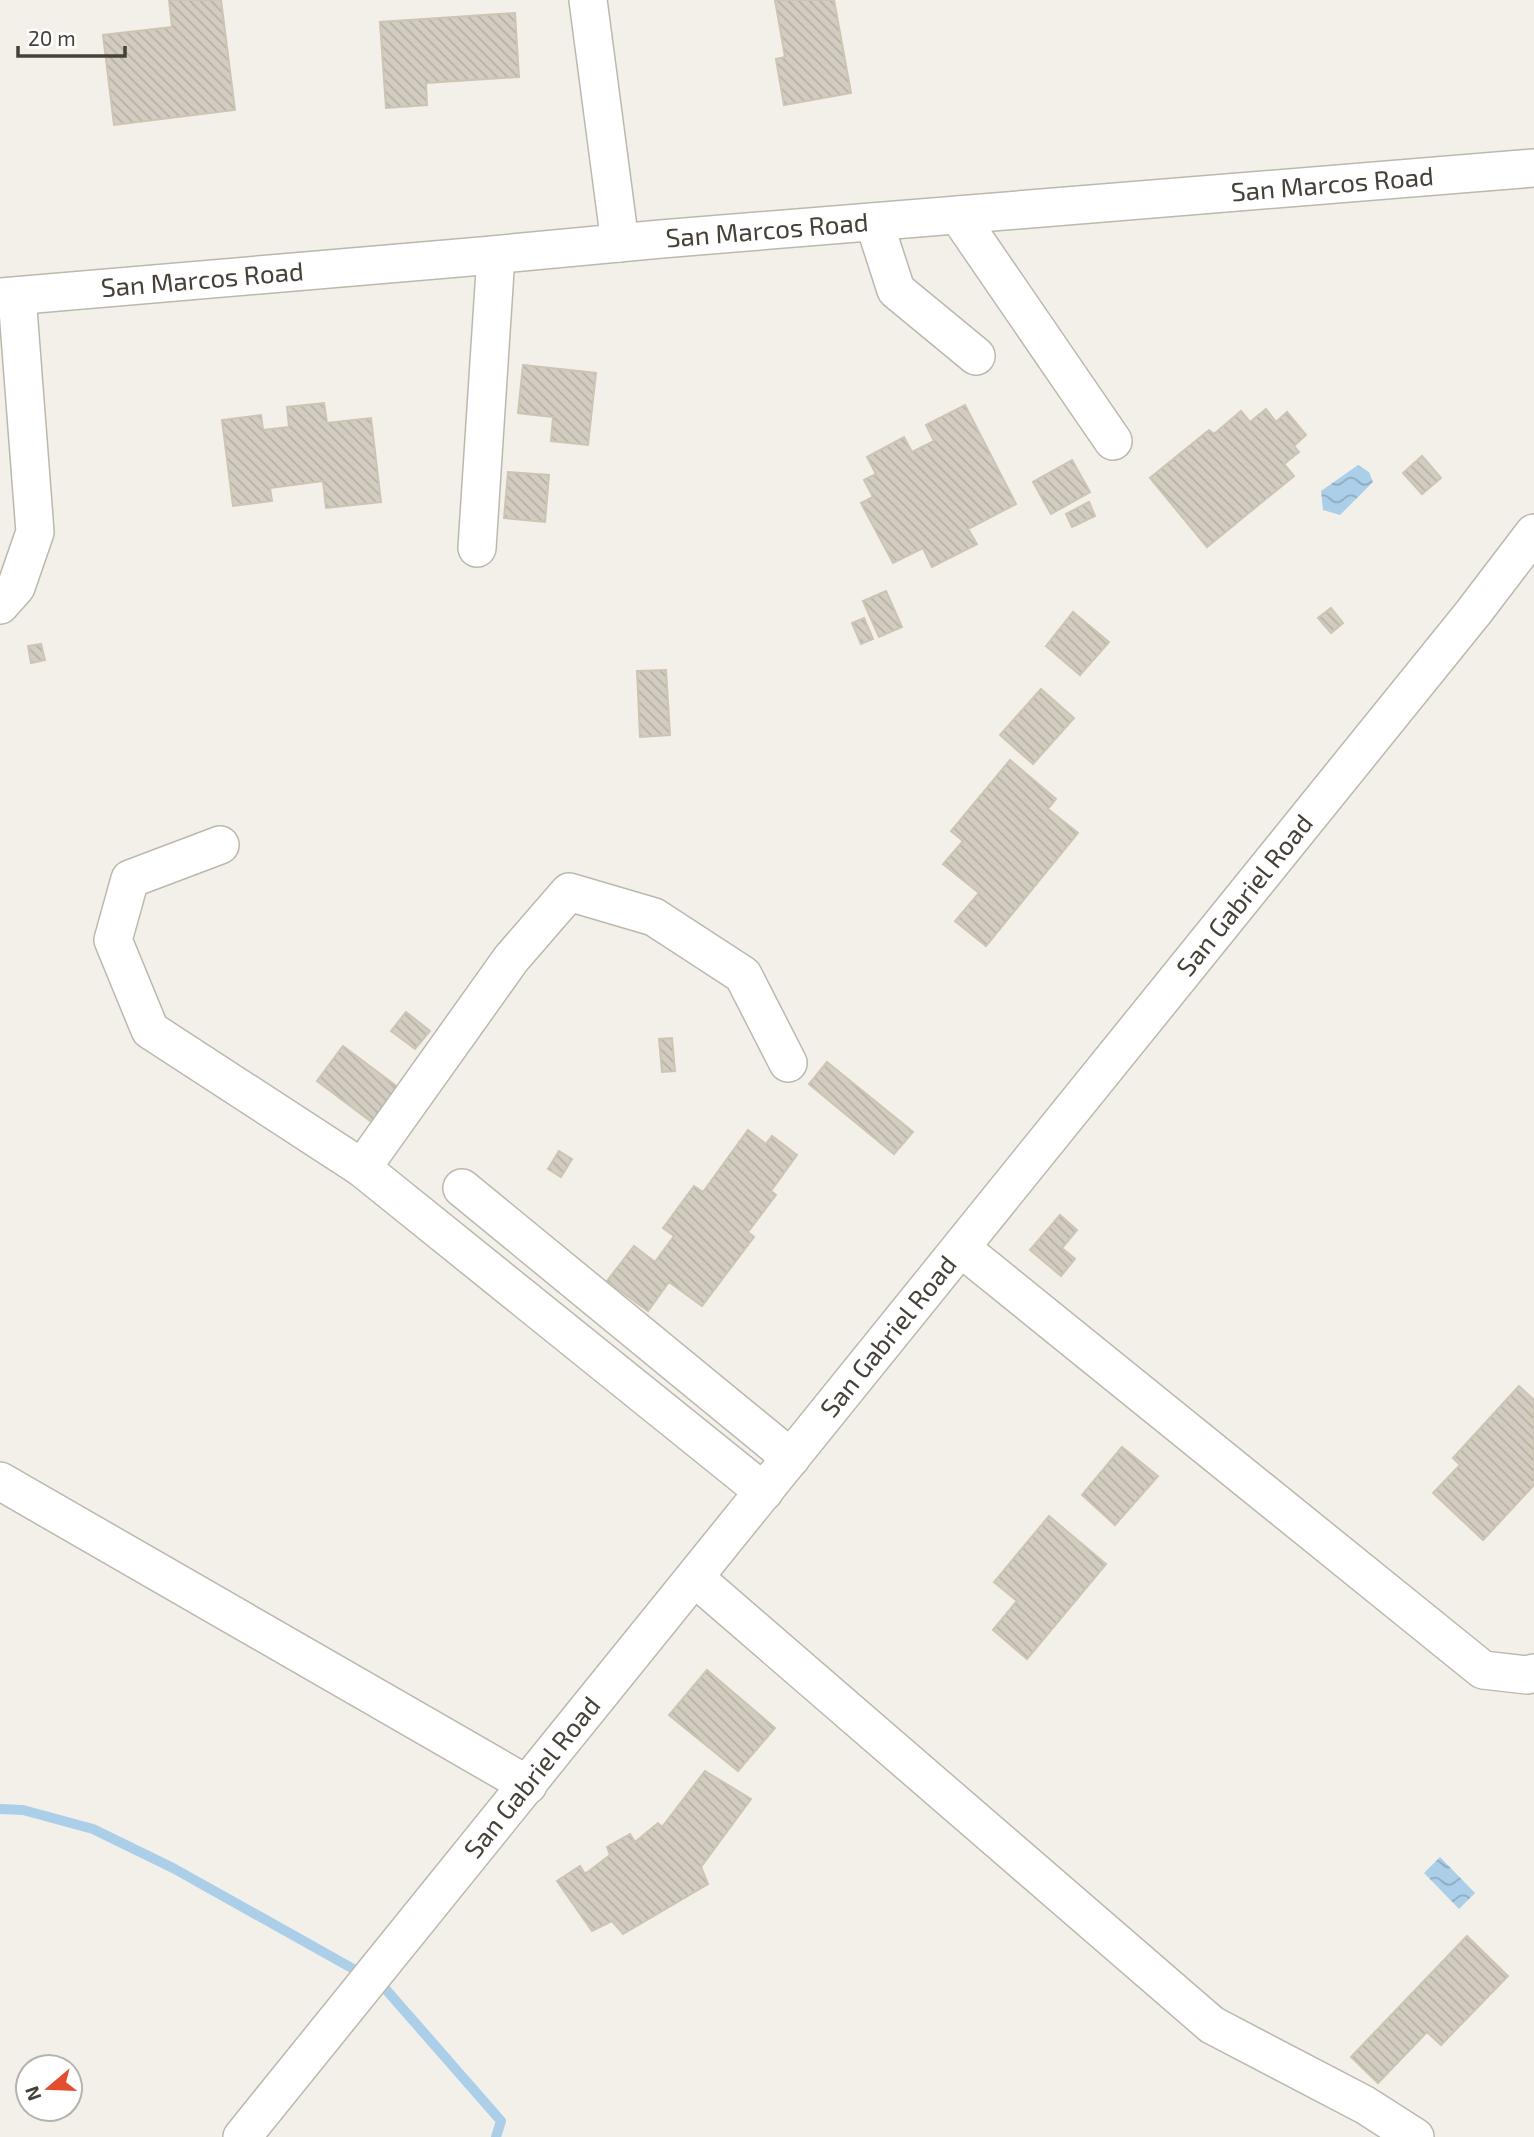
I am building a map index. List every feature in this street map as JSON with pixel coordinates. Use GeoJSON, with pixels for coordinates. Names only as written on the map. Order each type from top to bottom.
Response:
{"type":"FeatureCollection","features":[{"type":"Feature","properties":{"kind":"street"},"geometry":{"type":"LineString","coordinates":[[588,0],[620,243]]}},
{"type":"Feature","properties":{"kind":"street","name":"San Marcos Road"},"geometry":{"type":"LineString","coordinates":[[9,297],[620,243],[1534,168]]}},
{"type":"Feature","properties":{"kind":"street"},"geometry":{"type":"LineString","coordinates":[[958,215],[1113,440]]}},
{"type":"Feature","properties":{"kind":"street"},"geometry":{"type":"LineString","coordinates":[[874,222],[896,290],[976,356]]}},
{"type":"Feature","properties":{"kind":"street"},"geometry":{"type":"LineString","coordinates":[[477,548],[496,255]]}},
{"type":"Feature","properties":{"kind":"street"},"geometry":{"type":"LineString","coordinates":[[0,605],[16,587],[35,532],[9,297]]}},
{"type":"Feature","properties":{"kind":"street","name":"San Gabriel Road"},"geometry":{"type":"LineString","coordinates":[[242,2137],[1473,613],[1534,533]]}},
{"type":"Feature","properties":{"kind":"street"},"geometry":{"type":"LineString","coordinates":[[220,845],[130,878],[113,940],[150,1030],[362,1168],[764,1492]]}},
{"type":"Feature","properties":{"kind":"street"},"geometry":{"type":"LineString","coordinates":[[362,1168],[511,959],[569,892],[654,917],[743,975],[788,1063]]}},
{"type":"Feature","properties":{"kind":"street"},"geometry":{"type":"LineString","coordinates":[[462,1188],[791,1458]]}},
{"type":"Feature","properties":{"kind":"street"},"geometry":{"type":"LineString","coordinates":[[961,1248],[1483,1670],[1527,1675],[1534,1673]]}},
{"type":"Feature","properties":{"kind":"street"},"geometry":{"type":"LineString","coordinates":[[0,1481],[528,1785]]}},
{"type":"Feature","properties":{"kind":"street"},"geometry":{"type":"LineString","coordinates":[[695,1577],[1212,2025],[1365,2105],[1415,2137]]}},
{"type":"Feature","properties":{"kind":"water"},"geometry":{"type":"Polygon","coordinates":[[[1358,465],[1369,472],[1373,482],[1340,515],[1323,510],[1321,491],[1358,465]]]}},
{"type":"Feature","properties":{"kind":"water"},"geometry":{"type":"Polygon","coordinates":[[[1440,1857],[1475,1893],[1459,1909],[1424,1873],[1440,1857]]]}},
{"type":"Feature","properties":{"kind":"building"},"geometry":{"type":"Polygon","coordinates":[[[169,0],[221,0],[235,110],[114,125],[103,35],[172,27],[169,0]]]}},
{"type":"Feature","properties":{"kind":"building"},"geometry":{"type":"Polygon","coordinates":[[[775,0],[834,0],[851,93],[784,105],[776,59],[785,57],[775,0]]]}},
{"type":"Feature","properties":{"kind":"building"},"geometry":{"type":"Polygon","coordinates":[[[515,13],[519,77],[426,83],[427,105],[386,108],[380,22],[515,13]]]}},
{"type":"Feature","properties":{"kind":"building"},"geometry":{"type":"Polygon","coordinates":[[[523,365],[596,373],[588,445],[551,441],[553,417],[518,413],[523,365]]]}},
{"type":"Feature","properties":{"kind":"building"},"geometry":{"type":"Polygon","coordinates":[[[324,403],[327,423],[371,418],[381,502],[326,508],[323,481],[270,488],[272,501],[233,506],[222,420],[261,415],[263,430],[289,427],[287,407],[324,403]]]}},
{"type":"Feature","properties":{"kind":"building"},"geometry":{"type":"Polygon","coordinates":[[[965,405],[1016,504],[968,529],[977,544],[932,567],[923,548],[893,563],[861,503],[873,497],[864,480],[876,474],[867,457],[904,437],[912,452],[934,441],[926,425],[965,405]]]}},
{"type":"Feature","properties":{"kind":"building"},"geometry":{"type":"Polygon","coordinates":[[[1266,409],[1276,422],[1287,412],[1306,435],[1294,446],[1299,452],[1284,464],[1294,476],[1207,547],[1150,478],[1209,430],[1214,434],[1241,411],[1250,422],[1266,409]]]}},
{"type":"Feature","properties":{"kind":"building"},"geometry":{"type":"Polygon","coordinates":[[[1422,456],[1441,478],[1422,494],[1403,473],[1422,456]]]}},
{"type":"Feature","properties":{"kind":"building"},"geometry":{"type":"Polygon","coordinates":[[[1072,460],[1090,492],[1051,514],[1033,482],[1072,460]]]}},
{"type":"Feature","properties":{"kind":"building"},"geometry":{"type":"Polygon","coordinates":[[[508,472],[549,475],[545,522],[504,518],[508,472]]]}},
{"type":"Feature","properties":{"kind":"building"},"geometry":{"type":"Polygon","coordinates":[[[1089,502],[1095,516],[1072,527],[1066,514],[1089,502]]]}},
{"type":"Feature","properties":{"kind":"building"},"geometry":{"type":"Polygon","coordinates":[[[886,591],[902,627],[879,637],[863,601],[886,591]]]}},
{"type":"Feature","properties":{"kind":"building"},"geometry":{"type":"Polygon","coordinates":[[[1331,608],[1343,623],[1331,633],[1318,618],[1331,608]]]}},
{"type":"Feature","properties":{"kind":"building"},"geometry":{"type":"Polygon","coordinates":[[[1073,612],[1109,642],[1080,675],[1046,646],[1073,612]]]}},
{"type":"Feature","properties":{"kind":"building"},"geometry":{"type":"Polygon","coordinates":[[[864,618],[873,639],[861,644],[852,623],[864,618]]]}},
{"type":"Feature","properties":{"kind":"building"},"geometry":{"type":"Polygon","coordinates":[[[41,644],[45,660],[31,663],[28,646],[41,644]]]}},
{"type":"Feature","properties":{"kind":"building"},"geometry":{"type":"Polygon","coordinates":[[[666,670],[670,735],[640,737],[637,671],[666,670]]]}},
{"type":"Feature","properties":{"kind":"building"},"geometry":{"type":"Polygon","coordinates":[[[1041,689],[1074,718],[1033,764],[1000,735],[1041,689]]]}},
{"type":"Feature","properties":{"kind":"building"},"geometry":{"type":"Polygon","coordinates":[[[1010,760],[1056,799],[1048,809],[1078,833],[986,946],[955,921],[979,893],[943,864],[963,841],[951,831],[1010,760]]]}},
{"type":"Feature","properties":{"kind":"building"},"geometry":{"type":"Polygon","coordinates":[[[406,1012],[430,1031],[415,1049],[391,1031],[406,1012]]]}},
{"type":"Feature","properties":{"kind":"building"},"geometry":{"type":"Polygon","coordinates":[[[672,1038],[675,1071],[662,1072],[659,1039],[672,1038]]]}},
{"type":"Feature","properties":{"kind":"building"},"geometry":{"type":"Polygon","coordinates":[[[343,1046],[403,1091],[377,1126],[317,1081],[343,1046]]]}},
{"type":"Feature","properties":{"kind":"building"},"geometry":{"type":"Polygon","coordinates":[[[827,1062],[913,1132],[894,1154],[809,1084],[827,1062]]]}},
{"type":"Feature","properties":{"kind":"building"},"geometry":{"type":"Polygon","coordinates":[[[748,1130],[766,1144],[772,1136],[797,1155],[771,1191],[776,1195],[748,1232],[754,1237],[702,1306],[669,1282],[648,1311],[607,1281],[634,1246],[655,1262],[674,1236],[663,1228],[694,1186],[703,1192],[748,1130]]]}},
{"type":"Feature","properties":{"kind":"building"},"geometry":{"type":"Polygon","coordinates":[[[559,1151],[572,1159],[561,1177],[548,1169],[559,1151]]]}},
{"type":"Feature","properties":{"kind":"building"},"geometry":{"type":"Polygon","coordinates":[[[1060,1215],[1077,1230],[1062,1248],[1075,1259],[1061,1276],[1030,1250],[1060,1215]]]}},
{"type":"Feature","properties":{"kind":"building"},"geometry":{"type":"Polygon","coordinates":[[[1519,1386],[1534,1400],[1534,1485],[1483,1540],[1433,1493],[1460,1465],[1453,1458],[1519,1386]]]}},
{"type":"Feature","properties":{"kind":"building"},"geometry":{"type":"Polygon","coordinates":[[[1122,1447],[1158,1476],[1115,1525],[1082,1495],[1122,1447]]]}},
{"type":"Feature","properties":{"kind":"building"},"geometry":{"type":"Polygon","coordinates":[[[1049,1516],[1106,1564],[1027,1659],[993,1630],[1017,1601],[994,1582],[1049,1516]]]}},
{"type":"Feature","properties":{"kind":"building"},"geometry":{"type":"Polygon","coordinates":[[[707,1670],[775,1728],[738,1771],[669,1715],[707,1670]]]}},
{"type":"Feature","properties":{"kind":"building"},"geometry":{"type":"Polygon","coordinates":[[[705,1771],[751,1799],[701,1867],[708,1884],[623,1934],[612,1921],[592,1931],[557,1881],[580,1866],[585,1874],[610,1855],[607,1847],[630,1834],[635,1842],[658,1823],[662,1827],[705,1771]]]}},
{"type":"Feature","properties":{"kind":"building"},"geometry":{"type":"Polygon","coordinates":[[[1467,1936],[1508,1976],[1441,2045],[1427,2032],[1378,2083],[1351,2057],[1467,1936]]]}},
{"type":"Feature","properties":{"kind":"waterway"},"geometry":{"type":"LineString","coordinates":[[0,1809],[23,1810],[93,1829],[173,1868],[382,1985],[501,2121],[496,2137]]}}]}
